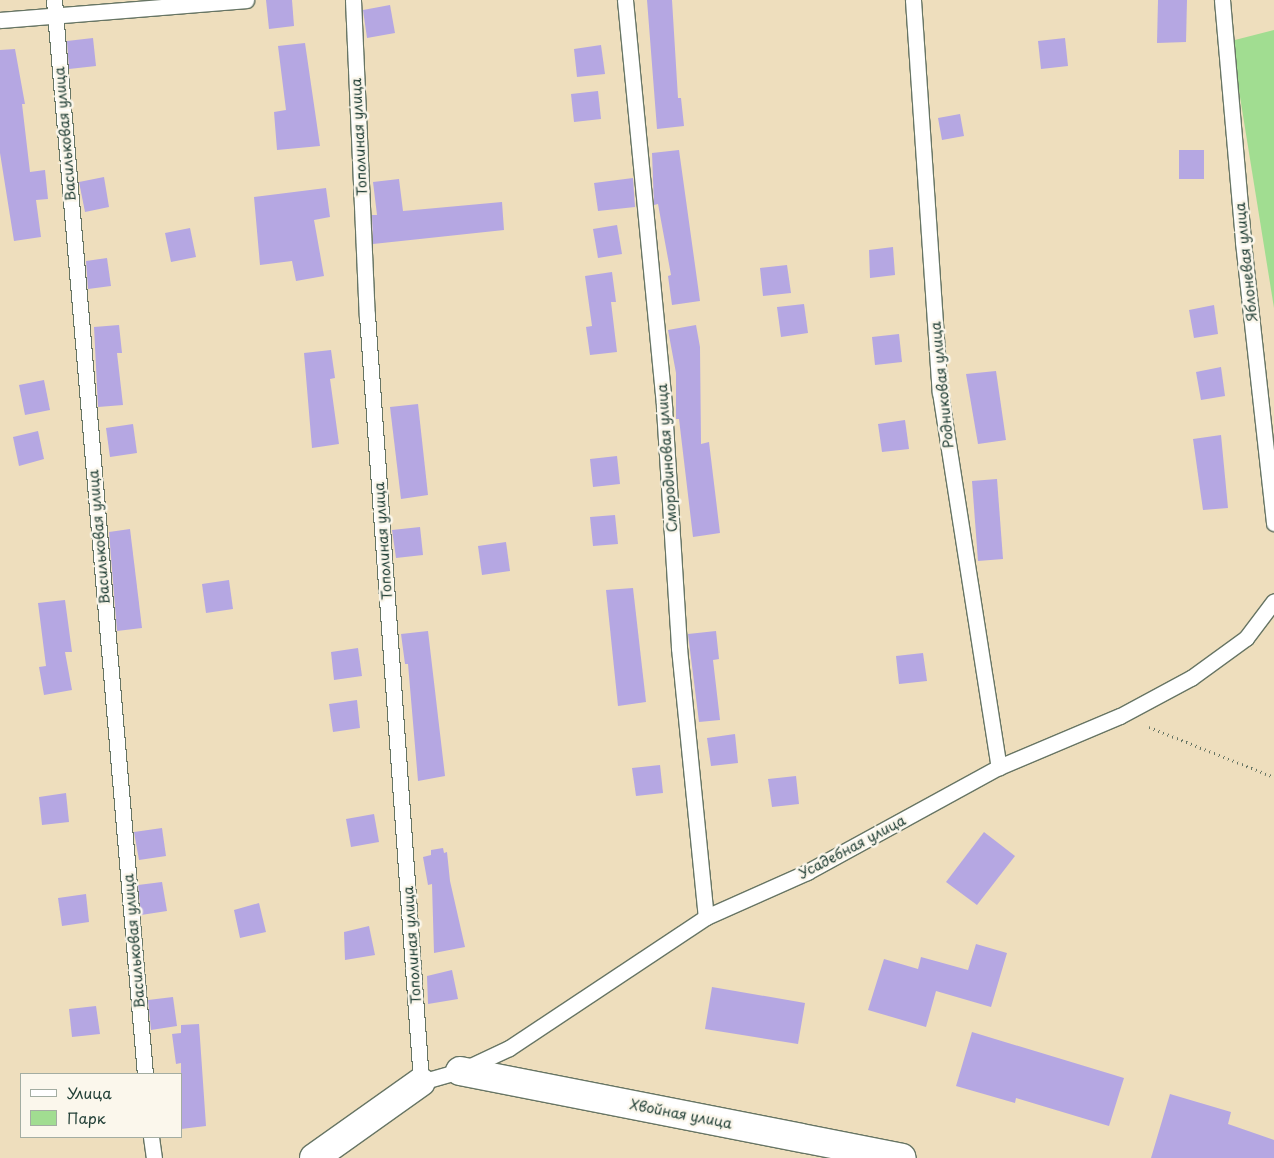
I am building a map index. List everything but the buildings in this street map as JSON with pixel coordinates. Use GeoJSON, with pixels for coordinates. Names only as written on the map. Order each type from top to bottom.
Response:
{"type":"FeatureCollection","features":[{"type":"Feature","properties":{"kind":"street","name":"Хвойная улица"},"geometry":{"type":"LineString","coordinates":[[460,1071],[902,1158]]}},
{"type":"Feature","properties":{"kind":"street"},"geometry":{"type":"LineString","coordinates":[[314,1158],[421,1082]]}},
{"type":"Feature","properties":{"kind":"lane","name":"Васильковая улица"},"geometry":{"type":"LineString","coordinates":[[54,0],[145,1073]]}},
{"type":"Feature","properties":{"kind":"lane"},"geometry":{"type":"LineString","coordinates":[[0,20],[246,0]]}},
{"type":"Feature","properties":{"kind":"lane","name":"Тополиная улица"},"geometry":{"type":"LineString","coordinates":[[353,0],[368,325],[421,1082]]}},
{"type":"Feature","properties":{"kind":"lane","name":"Смородиновая улица"},"geometry":{"type":"LineString","coordinates":[[625,0],[664,408],[679,648],[706,917]]}},
{"type":"Feature","properties":{"kind":"lane","name":"Родниковая улица"},"geometry":{"type":"LineString","coordinates":[[913,0],[940,392],[999,767]]}},
{"type":"Feature","properties":{"kind":"lane","name":"Яблоневая улица"},"geometry":{"type":"LineString","coordinates":[[1222,0],[1243,242],[1274,523]]}},
{"type":"Feature","properties":{"kind":"lane","name":"Усадебная улица"},"geometry":{"type":"LineString","coordinates":[[421,1082],[460,1071],[508,1048],[706,917],[807,872],[999,767],[1120,716],[1191,678],[1246,638],[1274,600]]}},
{"type":"Feature","properties":{"kind":"lane"},"geometry":{"type":"LineString","coordinates":[[151,1138],[154,1158]]}},
{"type":"Feature","properties":{"kind":"path"},"geometry":{"type":"LineString","coordinates":[[1120,716],[1274,777]]}},
{"type":"Feature","properties":{"kind":"green space"},"geometry":{"type":"Polygon","coordinates":[[[1274,30],[1274,308],[1231,41],[1274,30]]]}}]}
